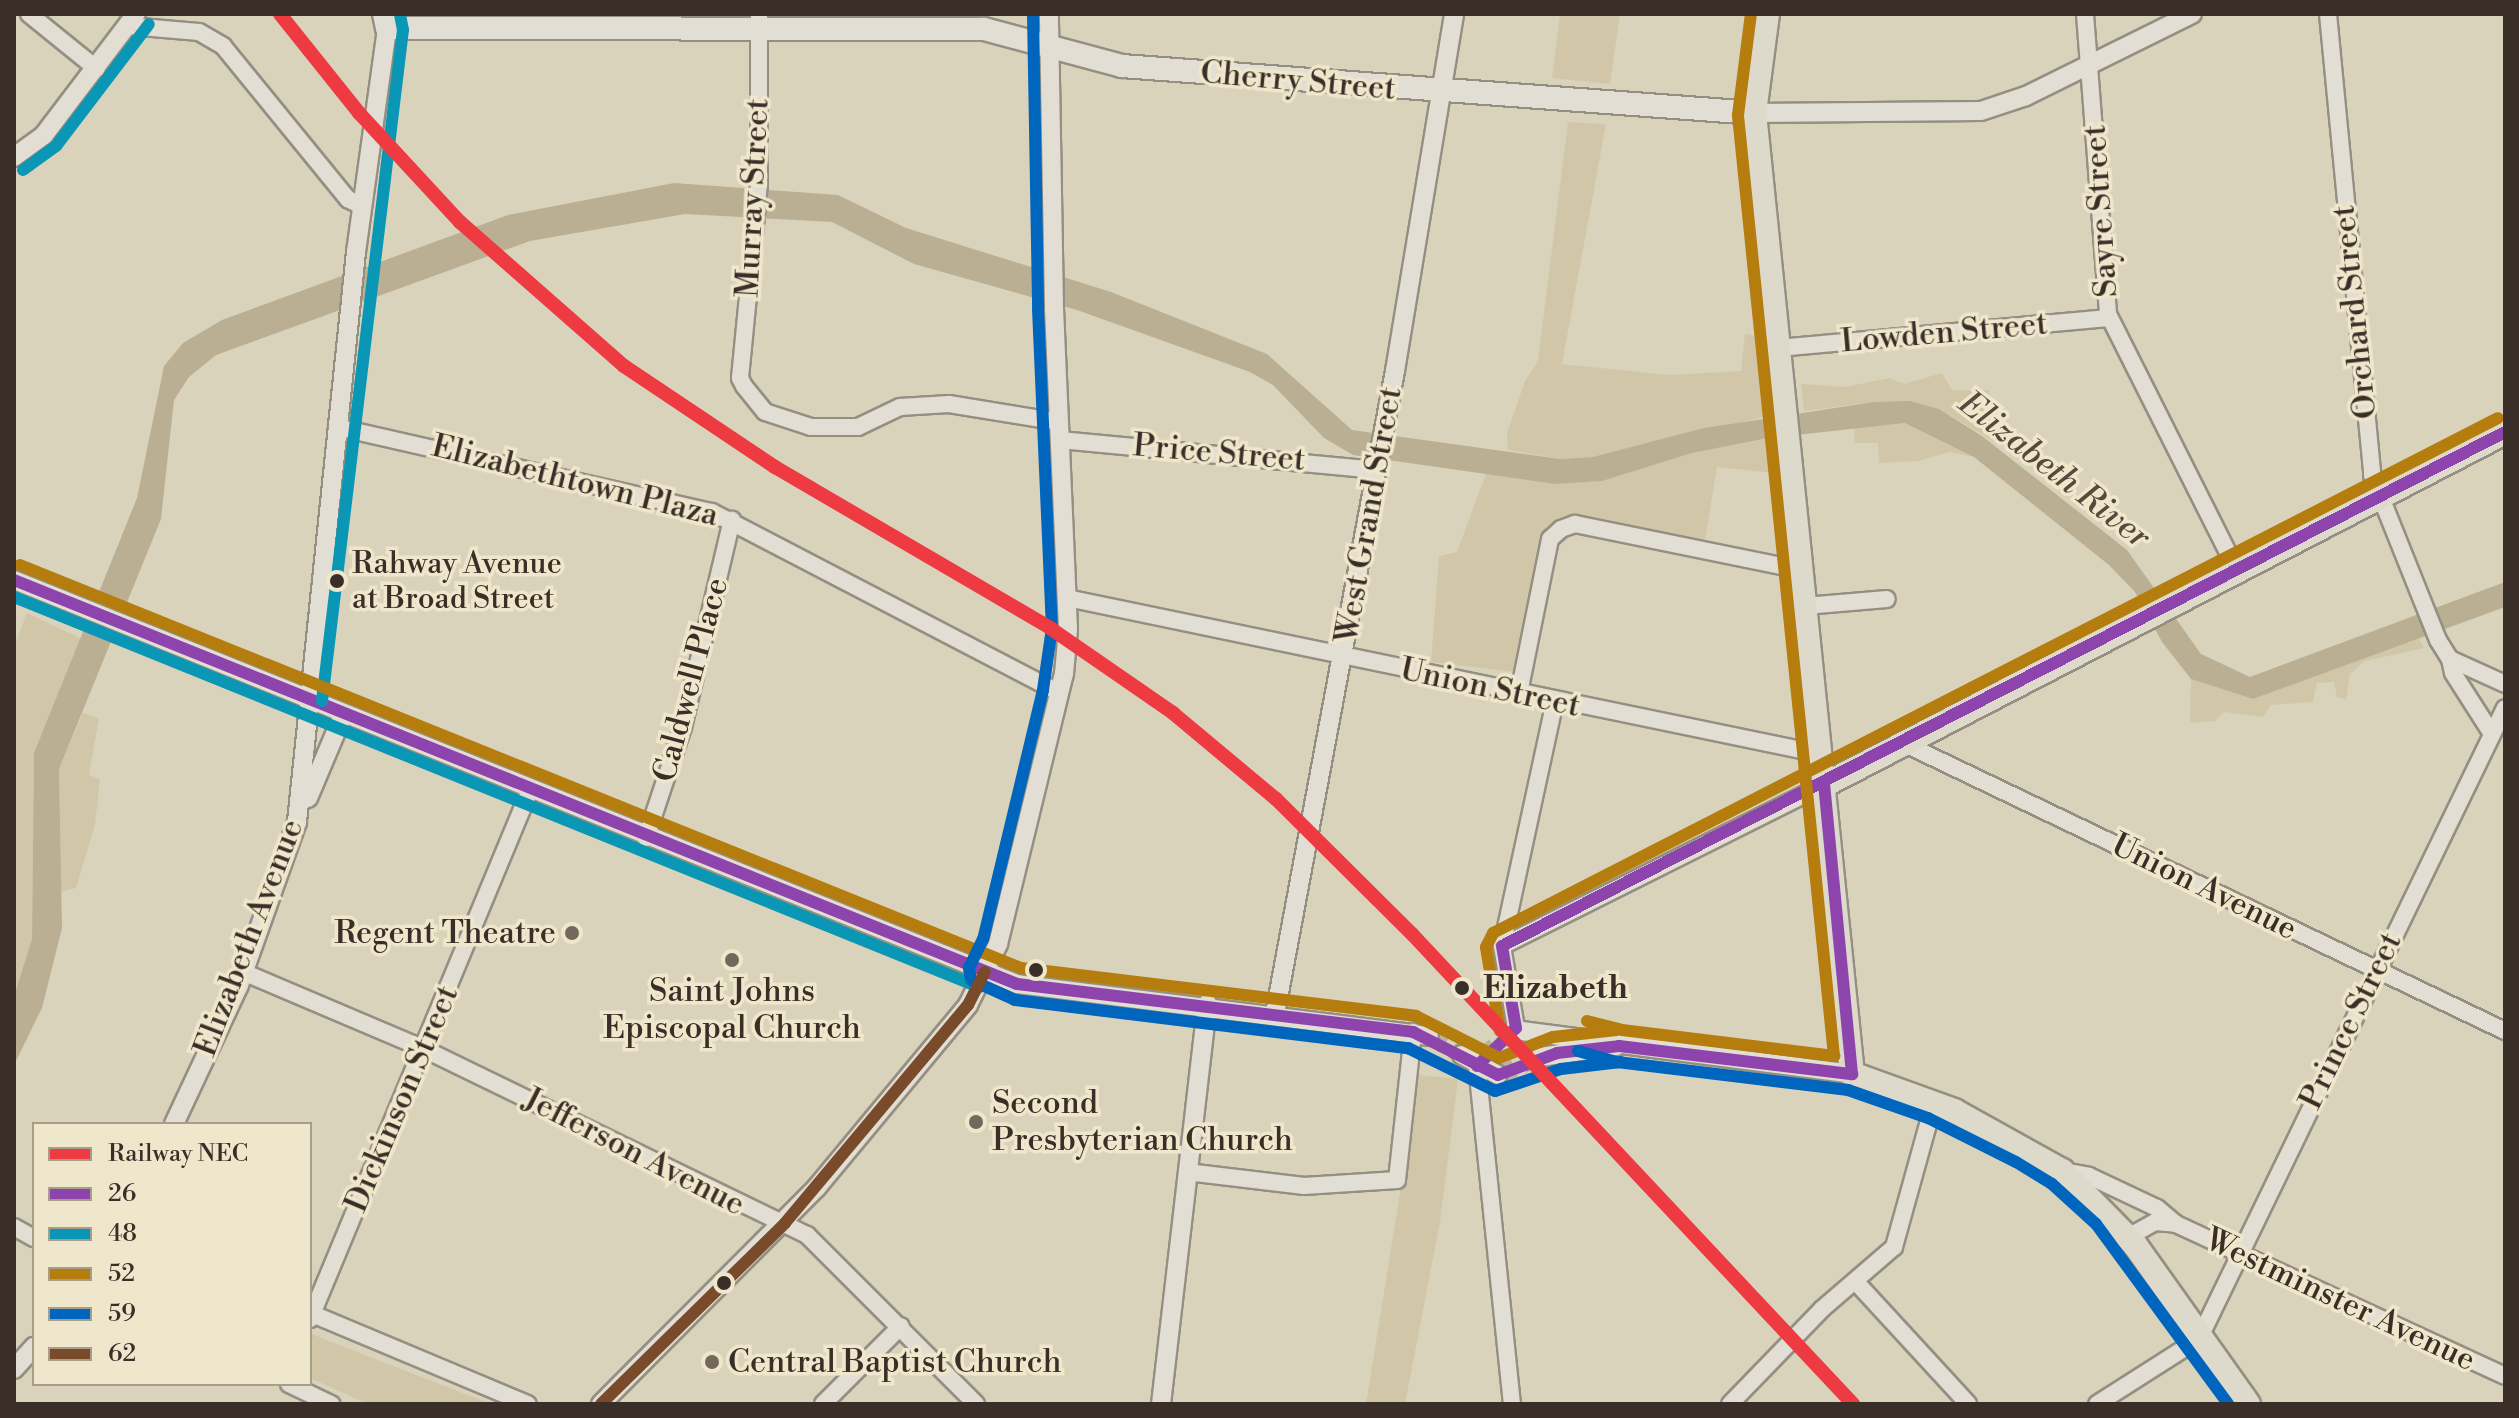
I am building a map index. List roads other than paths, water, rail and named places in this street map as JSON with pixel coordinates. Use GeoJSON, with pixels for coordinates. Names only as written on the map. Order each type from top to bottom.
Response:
{"type":"FeatureCollection","features":[{"type":"Feature","properties":{"kind":"main road"},"geometry":{"type":"LineString","coordinates":[[1767,14],[1754,113],[1852,1074],[1934,1103],[2062,1171],[2128,1237],[2248,1404]]}},
{"type":"Feature","properties":{"kind":"main road","name":"Cherry Street"},"geometry":{"type":"LineString","coordinates":[[386,21],[759,22],[984,29],[1122,66],[1444,93],[1754,113]]}},
{"type":"Feature","properties":{"kind":"main road"},"geometry":{"type":"LineString","coordinates":[[1824,785],[2505,432]]}},
{"type":"Feature","properties":{"kind":"street"},"geometry":{"type":"LineString","coordinates":[[29,14],[97,69]]}},
{"type":"Feature","properties":{"kind":"street"},"geometry":{"type":"LineString","coordinates":[[601,1404],[785,1223],[968,1005],[998,944],[1059,693],[1067,598],[1054,308],[1049,14]]}},
{"type":"Feature","properties":{"kind":"street","name":"West Grand Street"},"geometry":{"type":"LineString","coordinates":[[1275,1014],[1384,433],[1444,93],[1454,14]]}},
{"type":"Feature","properties":{"kind":"street","name":"Sayre Street"},"geometry":{"type":"LineString","coordinates":[[2085,14],[2109,318],[2236,569]]}},
{"type":"Feature","properties":{"kind":"street","name":"Cherry Street"},"geometry":{"type":"LineString","coordinates":[[1754,113],[1981,111],[2090,65],[2192,14]]}},
{"type":"Feature","properties":{"kind":"street","name":"Orchard Street"},"geometry":{"type":"LineString","coordinates":[[2328,14],[2367,437],[2379,496],[2438,640],[2450,659],[2453,673],[2487,729]]}},
{"type":"Feature","properties":{"kind":"street"},"geometry":{"type":"LineString","coordinates":[[15,156],[44,135],[132,20],[199,32],[223,46],[348,199],[362,206]]}},
{"type":"Feature","properties":{"kind":"street","name":"Elizabeth Avenue"},"geometry":{"type":"LineString","coordinates":[[175,1122],[243,972],[297,822],[306,699],[349,312],[386,21]]}},
{"type":"Feature","properties":{"kind":"street","name":"Murray Street"},"geometry":{"type":"LineString","coordinates":[[742,382],[759,184],[759,22]]}},
{"type":"Feature","properties":{"kind":"street","name":"Lowden Street"},"geometry":{"type":"LineString","coordinates":[[1778,348],[2109,318]]}},
{"type":"Feature","properties":{"kind":"street","name":"Price Street"},"geometry":{"type":"LineString","coordinates":[[742,382],[765,412],[811,427],[858,427],[900,407],[949,404],[1059,431],[1378,464]]}},
{"type":"Feature","properties":{"kind":"street","name":"Elizabethtown Plaza"},"geometry":{"type":"LineString","coordinates":[[337,427],[732,520],[1059,693]]}},
{"type":"Feature","properties":{"kind":"street","name":"Caldwell Place"},"geometry":{"type":"LineString","coordinates":[[646,838],[683,727],[732,520]]}},
{"type":"Feature","properties":{"kind":"street"},"geometry":{"type":"LineString","coordinates":[[1519,693],[1550,539],[1575,524],[1802,570]]}},
{"type":"Feature","properties":{"kind":"street"},"geometry":{"type":"LineString","coordinates":[[14,580],[646,838],[1017,984],[1207,1004],[1421,1034],[1397,1180],[1304,1186],[1187,1172]]}},
{"type":"Feature","properties":{"kind":"street","name":"Union Street"},"geometry":{"type":"LineString","coordinates":[[1067,598],[1343,658],[1820,754]]}},
{"type":"Feature","properties":{"kind":"street"},"geometry":{"type":"LineString","coordinates":[[1805,606],[1887,599]]}},
{"type":"Feature","properties":{"kind":"street"},"geometry":{"type":"LineString","coordinates":[[2450,659],[2505,684]]}},
{"type":"Feature","properties":{"kind":"street"},"geometry":{"type":"LineString","coordinates":[[1555,701],[1502,946],[1515,1029],[1594,1037],[1619,1046],[1852,1074]]}},
{"type":"Feature","properties":{"kind":"street","name":"Prince Street"},"geometry":{"type":"LineString","coordinates":[[2200,1336],[2487,729],[2505,708]]}},
{"type":"Feature","properties":{"kind":"street"},"geometry":{"type":"LineString","coordinates":[[297,822],[343,715]]}},
{"type":"Feature","properties":{"kind":"street","name":"Union Avenue"},"geometry":{"type":"LineString","coordinates":[[1903,743],[2505,1031]]}},
{"type":"Feature","properties":{"kind":"street"},"geometry":{"type":"LineString","coordinates":[[1502,946],[1824,785]]}},
{"type":"Feature","properties":{"kind":"street","name":"Dickinson Street"},"geometry":{"type":"LineString","coordinates":[[312,1313],[530,790]]}},
{"type":"Feature","properties":{"kind":"street","name":"Jefferson Avenue"},"geometry":{"type":"LineString","coordinates":[[243,972],[424,1049],[756,1214],[785,1223],[819,1244],[976,1404]]}},
{"type":"Feature","properties":{"kind":"street"},"geometry":{"type":"LineString","coordinates":[[1161,1404],[1207,1004]]}},
{"type":"Feature","properties":{"kind":"street"},"geometry":{"type":"LineString","coordinates":[[1540,1057],[1619,1046]]}},
{"type":"Feature","properties":{"kind":"street"},"geometry":{"type":"LineString","coordinates":[[1473,1060],[1498,1075]]}},
{"type":"Feature","properties":{"kind":"street"},"geometry":{"type":"LineString","coordinates":[[1473,1060],[1512,1404]]}},
{"type":"Feature","properties":{"kind":"street"},"geometry":{"type":"LineString","coordinates":[[1730,1404],[1822,1309],[1894,1247],[1934,1103]]}},
{"type":"Feature","properties":{"kind":"street","name":"Westminster Avenue"},"geometry":{"type":"LineString","coordinates":[[2062,1171],[2089,1176],[2157,1208],[2176,1224],[2505,1376]]}},
{"type":"Feature","properties":{"kind":"street","name":"Westminster Avenue"},"geometry":{"type":"LineString","coordinates":[[2128,1237],[2155,1222],[2176,1224]]}},
{"type":"Feature","properties":{"kind":"street"},"geometry":{"type":"LineString","coordinates":[[14,1227],[32,1237]]}},
{"type":"Feature","properties":{"kind":"street"},"geometry":{"type":"LineString","coordinates":[[1856,1282],[1968,1404]]}},
{"type":"Feature","properties":{"kind":"street"},"geometry":{"type":"LineString","coordinates":[[312,1315],[528,1404]]}},
{"type":"Feature","properties":{"kind":"street"},"geometry":{"type":"LineString","coordinates":[[823,1404],[901,1326]]}},
{"type":"Feature","properties":{"kind":"street"},"geometry":{"type":"LineString","coordinates":[[2097,1404],[2200,1336]]}},
{"type":"Feature","properties":{"kind":"street"},"geometry":{"type":"LineString","coordinates":[[14,1369],[32,1349]]}},
{"type":"Feature","properties":{"kind":"street"},"geometry":{"type":"LineString","coordinates":[[293,1386],[331,1404]]}},
{"type":"Feature","properties":{"kind":"tunnel"},"geometry":{"type":"LineString","coordinates":[[1481,1058],[1514,1030]]}},
{"type":"Feature","properties":{"kind":"tunnel"},"geometry":{"type":"LineString","coordinates":[[1429,1036],[1462,1055]]}},
{"type":"Feature","properties":{"kind":"tunnel"},"geometry":{"type":"LineString","coordinates":[[1498,1075],[1540,1057]]}},
{"type":"Feature","properties":{"kind":"rail line","name":"NEC"},"geometry":{"type":"LineString","coordinates":[[280,14],[359,113],[460,222],[624,366],[775,467],[1050,628],[1173,713],[1276,799],[1412,934],[1853,1404]]}},
{"type":"Feature","properties":{"kind":"place","name":"Rahway Avenue at Broad Street"},"geometry":{"type":"Point","coordinates":[337,581]}},
{"type":"Feature","properties":{"kind":"place","name":"Regent Theatre"},"geometry":{"type":"Point","coordinates":[572,933]}},
{"type":"Feature","properties":{"kind":"place","name":"Saint Johns Episcopal Church"},"geometry":{"type":"Point","coordinates":[732,960]}},
{"type":"Feature","properties":{"kind":"place","name":"Elizabeth"},"geometry":{"type":"Point","coordinates":[1462,988]}},
{"type":"Feature","properties":{"kind":"place","name":"Second Presbyterian Church"},"geometry":{"type":"Point","coordinates":[976,1122]}},
{"type":"Feature","properties":{"kind":"place","name":"Central Baptist Church"},"geometry":{"type":"Point","coordinates":[712,1362]}},
{"type":"Feature","properties":{"kind":"water label","name":"Elizabeth River"},"geometry":{"type":"Point","coordinates":[2054,471]}}]}
